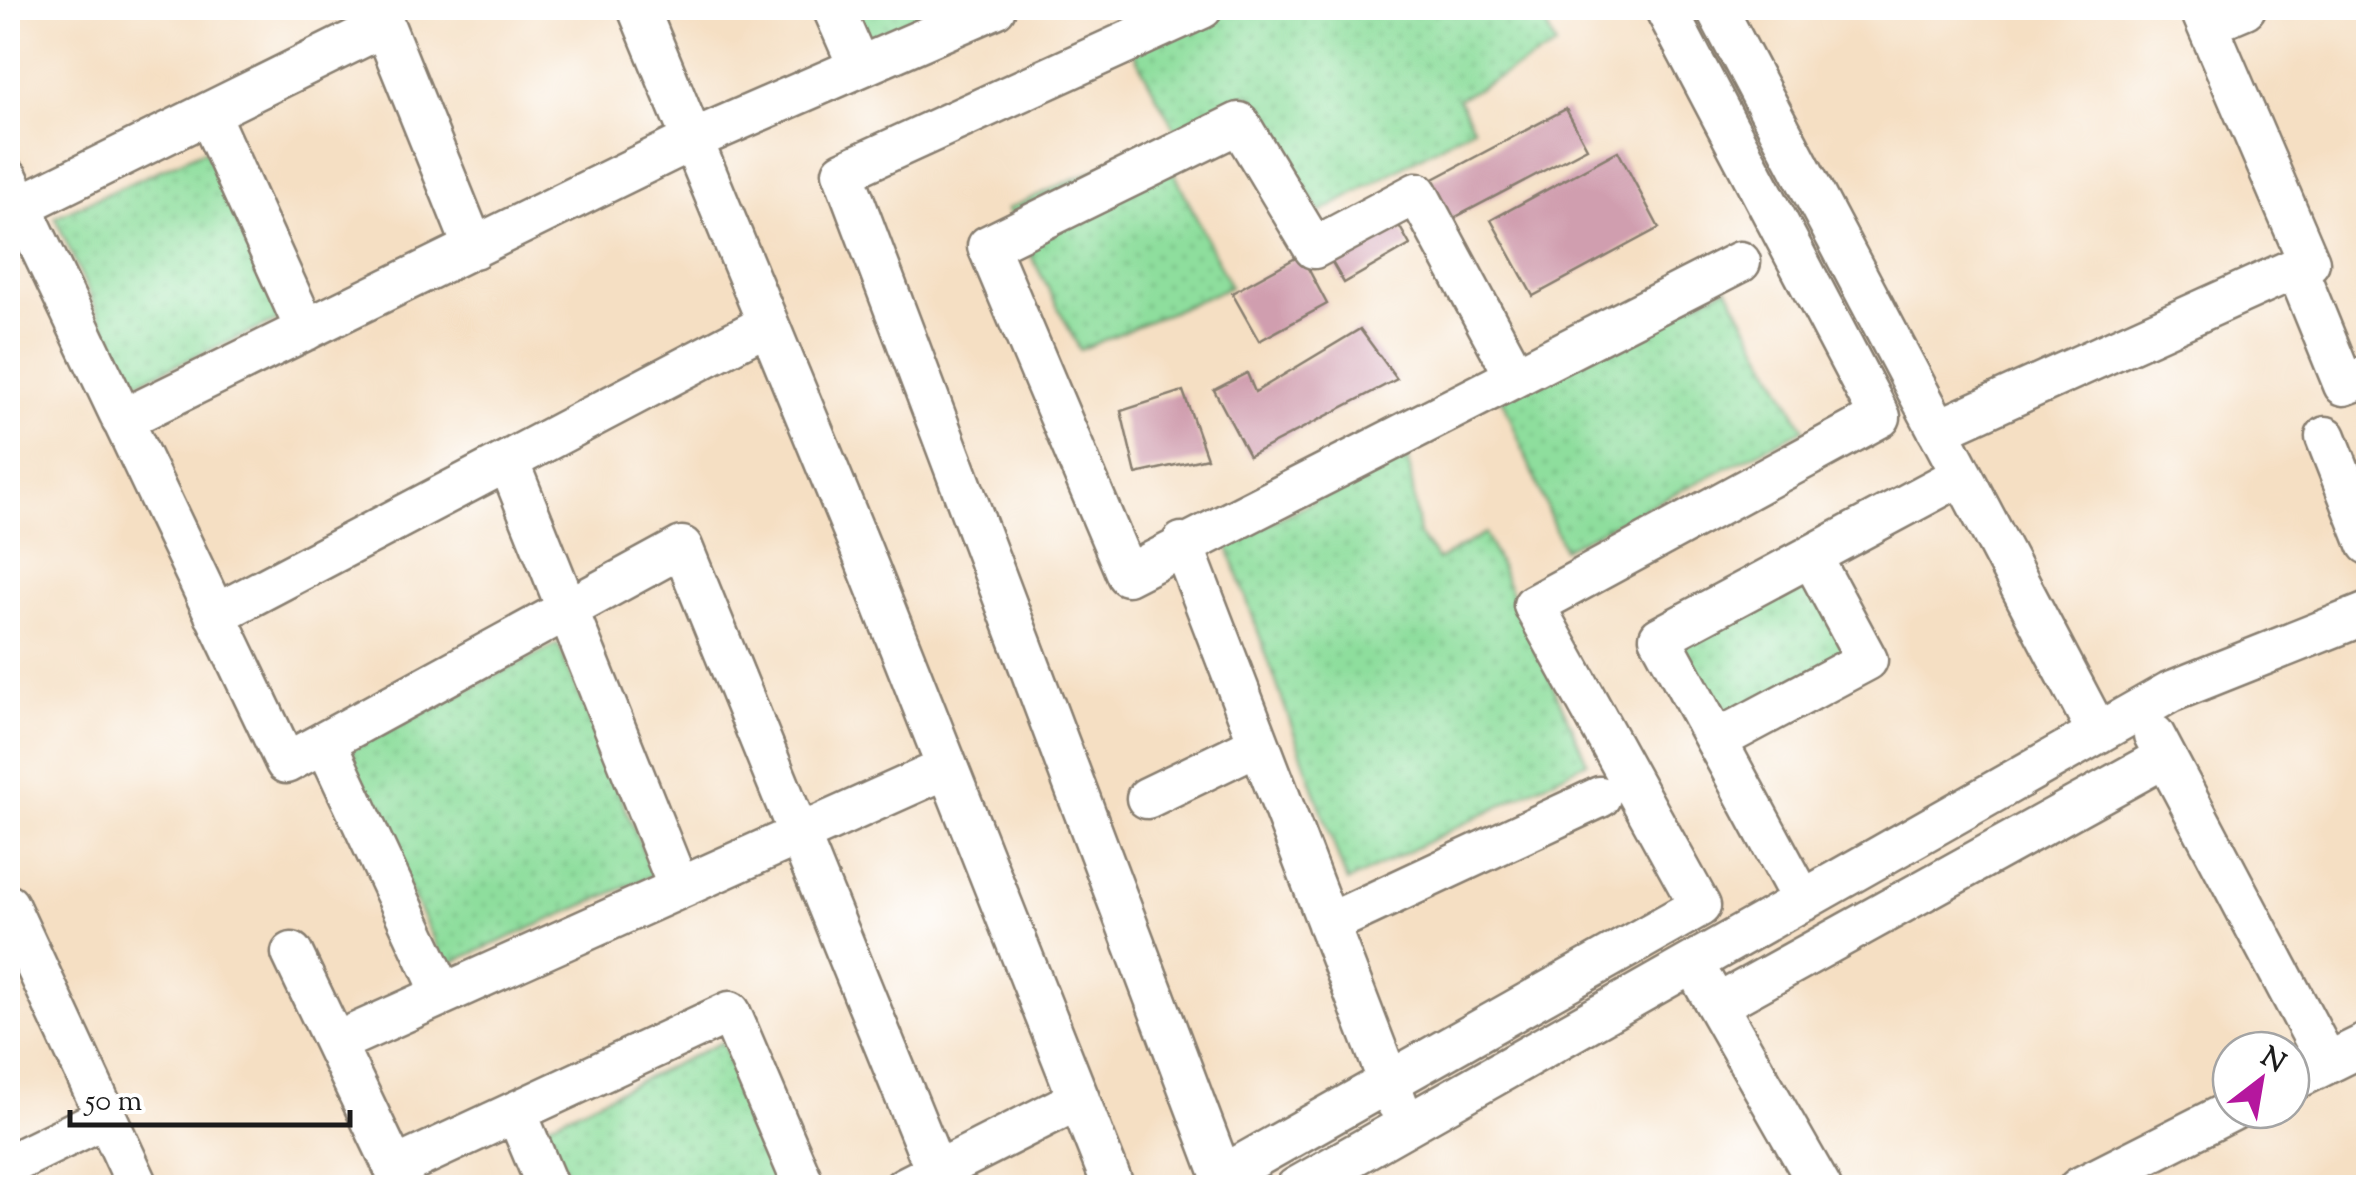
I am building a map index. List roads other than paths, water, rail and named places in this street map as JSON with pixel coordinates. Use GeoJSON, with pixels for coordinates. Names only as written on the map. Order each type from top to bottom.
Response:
{"type":"FeatureCollection","features":[{"type":"Feature","properties":{"kind":"street"},"geometry":{"type":"LineString","coordinates":[[638,8],[1114,1188]]}},
{"type":"Feature","properties":{"kind":"street"},"geometry":{"type":"LineString","coordinates":[[832,8],[858,68]]}},
{"type":"Feature","properties":{"kind":"street"},"geometry":{"type":"LineString","coordinates":[[122,420],[692,140],[994,8]]}},
{"type":"Feature","properties":{"kind":"street"},"geometry":{"type":"LineString","coordinates":[[1202,8],[842,172],[1222,1176],[1700,906],[1534,604],[1880,417],[1665,8]]}},
{"type":"Feature","properties":{"kind":"street"},"geometry":{"type":"LineString","coordinates":[[1716,8],[2098,733]]}},
{"type":"Feature","properties":{"kind":"street"},"geometry":{"type":"LineString","coordinates":[[1938,430],[2309,262],[2204,16],[2246,8]]}},
{"type":"Feature","properties":{"kind":"street"},"geometry":{"type":"LineString","coordinates":[[474,248],[380,17],[208,113],[14,193],[286,763],[682,547],[798,835],[920,1179],[1079,1099]]}},
{"type":"Feature","properties":{"kind":"street"},"geometry":{"type":"LineString","coordinates":[[208,113],[306,330]]}},
{"type":"Feature","properties":{"kind":"street"},"geometry":{"type":"LineString","coordinates":[[1515,376],[1417,193],[1314,248],[1239,124],[988,246],[1127,575],[1740,262]]}},
{"type":"Feature","properties":{"kind":"street"},"geometry":{"type":"LineString","coordinates":[[2296,267],[2344,386],[2368,376]]}},
{"type":"Feature","properties":{"kind":"street"},"geometry":{"type":"LineString","coordinates":[[215,616],[768,324]]}},
{"type":"Feature","properties":{"kind":"street"},"geometry":{"type":"LineString","coordinates":[[2326,437],[2368,544]]}},
{"type":"Feature","properties":{"kind":"street"},"geometry":{"type":"LineString","coordinates":[[508,461],[679,888]]}},
{"type":"Feature","properties":{"kind":"street"},"geometry":{"type":"LineString","coordinates":[[1803,900],[1660,638],[1962,475]]}},
{"type":"Feature","properties":{"kind":"street"},"geometry":{"type":"LineString","coordinates":[[1182,544],[1406,1126]]}},
{"type":"Feature","properties":{"kind":"street"},"geometry":{"type":"LineString","coordinates":[[1716,740],[1867,660],[1811,556]]}},
{"type":"Feature","properties":{"kind":"street"},"geometry":{"type":"LineString","coordinates":[[1296,1188],[2170,692],[2368,613]]}},
{"type":"Feature","properties":{"kind":"street"},"geometry":{"type":"LineString","coordinates":[[2141,709],[2327,1062]]}},
{"type":"Feature","properties":{"kind":"street"},"geometry":{"type":"LineString","coordinates":[[324,742],[443,994]]}},
{"type":"Feature","properties":{"kind":"street"},"geometry":{"type":"LineString","coordinates":[[1148,798],[1259,744]]}},
{"type":"Feature","properties":{"kind":"street"},"geometry":{"type":"LineString","coordinates":[[1716,1005],[2166,757]]}},
{"type":"Feature","properties":{"kind":"street"},"geometry":{"type":"LineString","coordinates":[[335,1043],[947,768]]}},
{"type":"Feature","properties":{"kind":"street"},"geometry":{"type":"LineString","coordinates":[[1328,924],[1600,797]]}},
{"type":"Feature","properties":{"kind":"street"},"geometry":{"type":"LineString","coordinates":[[8,905],[139,1188]]}},
{"type":"Feature","properties":{"kind":"street"},"geometry":{"type":"LineString","coordinates":[[292,952],[399,1178],[516,1112],[730,1012],[805,1188]]}},
{"type":"Feature","properties":{"kind":"street"},"geometry":{"type":"LineString","coordinates":[[1693,963],[1821,1188]]}},
{"type":"Feature","properties":{"kind":"street"},"geometry":{"type":"LineString","coordinates":[[2311,1070],[2368,1043]]}},
{"type":"Feature","properties":{"kind":"street"},"geometry":{"type":"LineString","coordinates":[[516,1112],[548,1188]]}},
{"type":"Feature","properties":{"kind":"street"},"geometry":{"type":"LineString","coordinates":[[8,1164],[106,1117]]}},
{"type":"Feature","properties":{"kind":"street"},"geometry":{"type":"LineString","coordinates":[[2079,1188],[2211,1121]]}}]}
